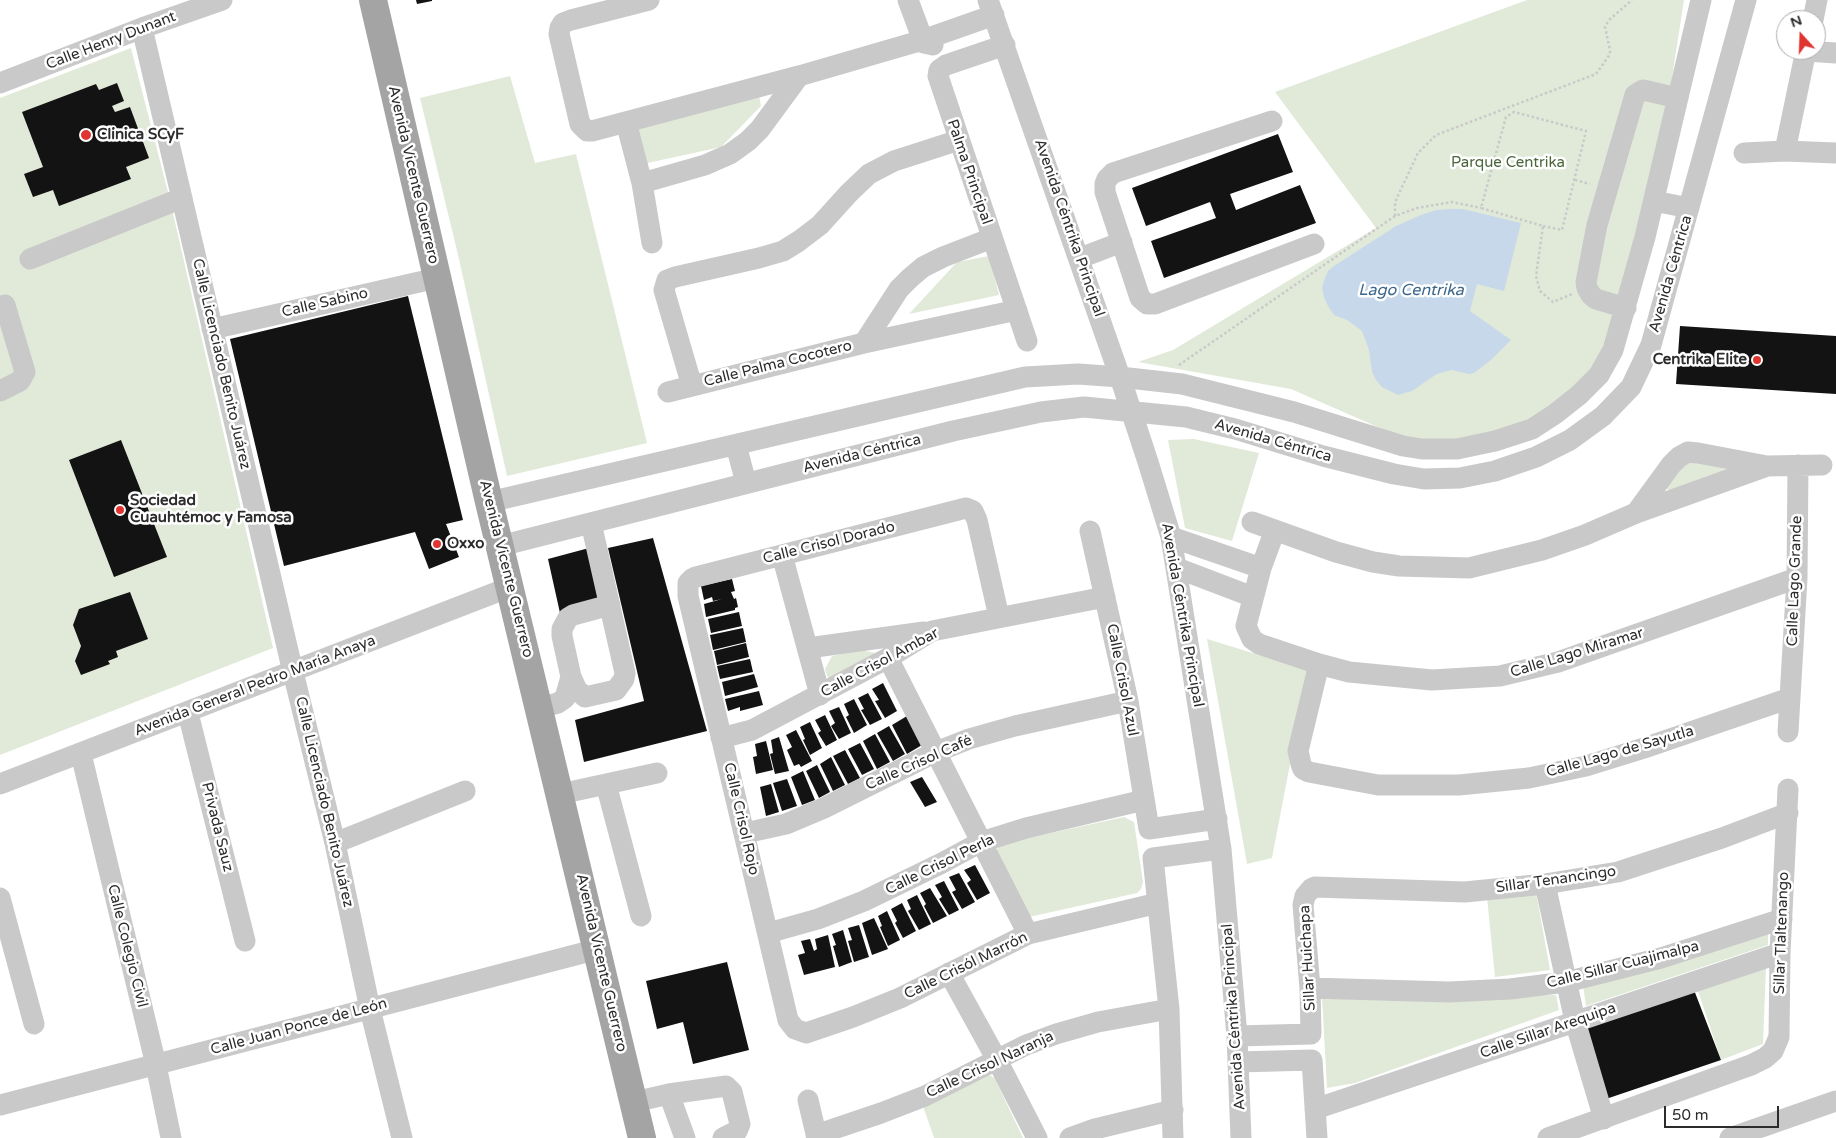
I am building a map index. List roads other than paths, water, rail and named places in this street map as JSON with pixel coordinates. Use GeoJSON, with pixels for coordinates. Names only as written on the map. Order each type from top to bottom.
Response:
{"type":"FeatureCollection","features":[{"type":"Feature","properties":{"kind":"main road","name":"Avenida Vicente Guerrero"},"geometry":{"type":"LineString","coordinates":[[373,0],[489,502],[642,1138]]}},
{"type":"Feature","properties":{"kind":"street","name":"Calle Henry Dunant"},"geometry":{"type":"LineString","coordinates":[[0,84],[142,28],[222,0]]}},
{"type":"Feature","properties":{"kind":"street"},"geometry":{"type":"LineString","coordinates":[[649,0],[571,20],[560,28],[559,34],[582,126],[587,131],[799,76],[923,40],[993,13]]}},
{"type":"Feature","properties":{"kind":"street"},"geometry":{"type":"LineString","coordinates":[[908,0],[923,40]]}},
{"type":"Feature","properties":{"kind":"street","name":"Avenida Céntrica"},"geometry":{"type":"LineString","coordinates":[[489,502],[1025,377],[1078,374],[1182,384],[1294,412],[1402,446],[1422,449],[1457,449],[1495,441],[1532,429],[1579,395],[1599,375],[1613,350],[1654,201],[1701,0]]}},
{"type":"Feature","properties":{"kind":"street","name":"Avenida Céntrica"},"geometry":{"type":"LineString","coordinates":[[500,546],[953,431],[1041,412],[1084,407],[1131,410],[1186,417],[1235,429],[1323,456],[1394,474],[1424,479],[1460,478],[1486,473],[1536,457],[1570,440],[1603,416],[1630,387],[1651,345],[1746,0]]}},
{"type":"Feature","properties":{"kind":"street","name":"Avenida Céntrika Principal"},"geometry":{"type":"LineString","coordinates":[[993,13],[1120,377],[1171,537],[1222,849],[1237,1036],[1241,1138]]}},
{"type":"Feature","properties":{"kind":"street","name":"Calle Licenciado Benito Juárez"},"geometry":{"type":"LineString","coordinates":[[142,28],[335,843],[370,1009],[402,1138]]}},
{"type":"Feature","properties":{"kind":"street","name":"Palma Principal"},"geometry":{"type":"LineString","coordinates":[[1005,45],[946,65],[939,70],[938,80],[1027,341]]}},
{"type":"Feature","properties":{"kind":"street"},"geometry":{"type":"LineString","coordinates":[[1785,151],[1804,60]]}},
{"type":"Feature","properties":{"kind":"street"},"geometry":{"type":"LineString","coordinates":[[642,182],[705,165],[730,154],[748,141],[760,129],[799,76]]}},
{"type":"Feature","properties":{"kind":"street"},"geometry":{"type":"LineString","coordinates":[[1626,308],[1596,299],[1587,288],[1586,282],[1597,225],[1635,95],[1643,90],[1678,98]]}},
{"type":"Feature","properties":{"kind":"street"},"geometry":{"type":"LineString","coordinates":[[1272,121],[1113,173],[1107,178],[1105,192],[1140,298],[1151,305],[1314,244]]}},
{"type":"Feature","properties":{"kind":"street"},"geometry":{"type":"LineString","coordinates":[[626,122],[642,182],[652,243]]}},
{"type":"Feature","properties":{"kind":"street"},"geometry":{"type":"LineString","coordinates":[[692,386],[664,290],[667,280],[759,258],[782,250],[800,241],[820,225],[869,174],[894,161],[959,140]]}},
{"type":"Feature","properties":{"kind":"street"},"geometry":{"type":"LineString","coordinates":[[1744,153],[1785,151],[1836,153]]}},
{"type":"Feature","properties":{"kind":"street"},"geometry":{"type":"LineString","coordinates":[[30,259],[182,198]]}},
{"type":"Feature","properties":{"kind":"street"},"geometry":{"type":"LineString","coordinates":[[1654,201],[1690,208]]}},
{"type":"Feature","properties":{"kind":"street","name":"Calle Palma Cocotero"},"geometry":{"type":"LineString","coordinates":[[864,343],[899,290],[923,267],[992,238]]}},
{"type":"Feature","properties":{"kind":"street"},"geometry":{"type":"LineString","coordinates":[[1080,260],[1123,245]]}},
{"type":"Feature","properties":{"kind":"street","name":"Calle Sabino"},"geometry":{"type":"LineString","coordinates":[[212,329],[437,278]]}},
{"type":"Feature","properties":{"kind":"street"},"geometry":{"type":"LineString","coordinates":[[0,391],[20,381],[25,372],[5,305]]}},
{"type":"Feature","properties":{"kind":"street","name":"Calle Palma Cocotero"},"geometry":{"type":"LineString","coordinates":[[668,392],[864,343],[1017,310]]}},
{"type":"Feature","properties":{"kind":"street"},"geometry":{"type":"LineString","coordinates":[[736,445],[746,483]]}},
{"type":"Feature","properties":{"kind":"street"},"geometry":{"type":"LineString","coordinates":[[1636,513],[1671,465],[1688,452],[1698,452],[1767,466],[1822,465]]}},
{"type":"Feature","properties":{"kind":"street","name":"Calle Lago Grande"},"geometry":{"type":"LineString","coordinates":[[1788,732],[1798,578],[1798,465]]}},
{"type":"Feature","properties":{"kind":"street"},"geometry":{"type":"LineString","coordinates":[[1252,522],[1336,552],[1373,562],[1399,566],[1469,568],[1542,550],[1586,535],[1636,513],[1767,466]]}},
{"type":"Feature","properties":{"kind":"street","name":"Calle Crisol Dorado"},"geometry":{"type":"LineString","coordinates":[[688,596],[688,583],[692,579],[966,508],[973,511],[977,520],[999,617]]}},
{"type":"Feature","properties":{"kind":"street"},"geometry":{"type":"LineString","coordinates":[[591,522],[626,673],[616,690],[585,697],[577,690],[571,677],[562,629],[565,622],[574,615],[610,605]]}},
{"type":"Feature","properties":{"kind":"street","name":"Calle Lago Miramar"},"geometry":{"type":"LineString","coordinates":[[1275,530],[1261,568],[1246,626],[1252,639],[1258,644],[1349,672],[1432,680],[1500,676],[1558,662],[1798,578]]}},
{"type":"Feature","properties":{"kind":"street","name":"Calle Crisol Azul"},"geometry":{"type":"LineString","coordinates":[[1090,531],[1128,701],[1149,829],[1217,819]]}},
{"type":"Feature","properties":{"kind":"street"},"geometry":{"type":"LineString","coordinates":[[1171,537],[1261,568]]}},
{"type":"Feature","properties":{"kind":"street"},"geometry":{"type":"LineString","coordinates":[[782,555],[820,695]]}},
{"type":"Feature","properties":{"kind":"street"},"geometry":{"type":"LineString","coordinates":[[1177,568],[1253,597]]}},
{"type":"Feature","properties":{"kind":"street","name":"Avenida General Pedro María Anaya"},"geometry":{"type":"LineString","coordinates":[[0,784],[188,713],[510,587]]}},
{"type":"Feature","properties":{"kind":"street","name":"Calle Crisol Rojo"},"geometry":{"type":"LineString","coordinates":[[688,596],[788,1020],[795,1029],[806,1033]]}},
{"type":"Feature","properties":{"kind":"street","name":"Calle Crisol Ambar"},"geometry":{"type":"LineString","coordinates":[[722,738],[752,730],[888,658],[932,631],[1104,597]]}},
{"type":"Feature","properties":{"kind":"street"},"geometry":{"type":"LineString","coordinates":[[808,648],[932,631]]}},
{"type":"Feature","properties":{"kind":"street"},"geometry":{"type":"LineString","coordinates":[[888,658],[1028,934]]}},
{"type":"Feature","properties":{"kind":"street","name":"Calle Lago de Sayutla"},"geometry":{"type":"LineString","coordinates":[[1319,664],[1298,751],[1303,769],[1309,772],[1378,785],[1459,785],[1530,778],[1586,766],[1790,698]]}},
{"type":"Feature","properties":{"kind":"street"},"geometry":{"type":"LineString","coordinates":[[539,708],[558,703],[566,698],[571,677]]}},
{"type":"Feature","properties":{"kind":"street","name":"Calle Crisol Café"},"geometry":{"type":"LineString","coordinates":[[745,833],[786,824],[824,808],[936,752],[968,739],[1015,726],[1128,701]]}},
{"type":"Feature","properties":{"kind":"street","name":"Privada Sauz"},"geometry":{"type":"LineString","coordinates":[[188,713],[245,941]]}},
{"type":"Feature","properties":{"kind":"street","name":"Calle Colegio Civil"},"geometry":{"type":"LineString","coordinates":[[81,754],[172,1138]]}},
{"type":"Feature","properties":{"kind":"street"},"geometry":{"type":"LineString","coordinates":[[560,794],[657,773]]}},
{"type":"Feature","properties":{"kind":"street"},"geometry":{"type":"LineString","coordinates":[[606,784],[641,916]]}},
{"type":"Feature","properties":{"kind":"street","name":"Sillar Tlaltenango"},"geometry":{"type":"LineString","coordinates":[[1604,1119],[1751,1066],[1773,1052],[1778,1037],[1788,789]]}},
{"type":"Feature","properties":{"kind":"street"},"geometry":{"type":"LineString","coordinates":[[335,843],[465,791]]}},
{"type":"Feature","properties":{"kind":"street","name":"Calle Crisol Perla"},"geometry":{"type":"LineString","coordinates":[[768,933],[818,919],[864,901],[981,842],[1026,828],[1144,800]]}},
{"type":"Feature","properties":{"kind":"street","name":"Sillar Tenancingo"},"geometry":{"type":"LineString","coordinates":[[1315,887],[1465,892],[1545,884],[1618,872],[1722,838],[1788,813]]}},
{"type":"Feature","properties":{"kind":"street"},"geometry":{"type":"LineString","coordinates":[[1173,1138],[1169,1009],[1153,858],[1222,849]]}},
{"type":"Feature","properties":{"kind":"street"},"geometry":{"type":"LineString","coordinates":[[1545,884],[1575,1021],[1604,1119],[1548,1138]]}},
{"type":"Feature","properties":{"kind":"street","name":"Sillar Huichapa"},"geometry":{"type":"LineString","coordinates":[[1237,1036],[1311,1034],[1310,988],[1303,905],[1305,896],[1315,887]]}},
{"type":"Feature","properties":{"kind":"street"},"geometry":{"type":"LineString","coordinates":[[0,898],[34,1024]]}},
{"type":"Feature","properties":{"kind":"street","name":"Calle Crisól Marrón"},"geometry":{"type":"LineString","coordinates":[[806,1033],[854,1017],[900,998],[1028,934],[1158,904]]}},
{"type":"Feature","properties":{"kind":"street","name":"Calle Sillar Cuajimalpa"},"geometry":{"type":"LineString","coordinates":[[1310,988],[1450,992],[1510,989],[1566,982],[1661,958],[1782,919]]}},
{"type":"Feature","properties":{"kind":"street","name":"Calle Juan Ponce de León"},"geometry":{"type":"LineString","coordinates":[[0,1105],[598,950]]}},
{"type":"Feature","properties":{"kind":"street","name":"Calle Sillar Arequipa"},"geometry":{"type":"LineString","coordinates":[[1315,1109],[1780,953]]}},
{"type":"Feature","properties":{"kind":"street"},"geometry":{"type":"LineString","coordinates":[[949,973],[1037,1138]]}},
{"type":"Feature","properties":{"kind":"street","name":"Calle Crisol Naranja"},"geometry":{"type":"LineString","coordinates":[[816,1136],[924,1096],[1026,1045],[1056,1034],[1098,1022],[1169,1009]]}},
{"type":"Feature","properties":{"kind":"street"},"geometry":{"type":"LineString","coordinates":[[1238,1062],[1312,1060],[1316,1138]]}},
{"type":"Feature","properties":{"kind":"street"},"geometry":{"type":"LineString","coordinates":[[634,1102],[669,1094],[724,1086],[729,1088],[732,1092],[740,1124],[737,1131],[723,1138]]}},
{"type":"Feature","properties":{"kind":"street"},"geometry":{"type":"LineString","coordinates":[[669,1094],[685,1138]]}},
{"type":"Feature","properties":{"kind":"street"},"geometry":{"type":"LineString","coordinates":[[808,1100],[816,1136]]}},
{"type":"Feature","properties":{"kind":"street"},"geometry":{"type":"LineString","coordinates":[[1730,1138],[1836,1101]]}},
{"type":"Feature","properties":{"kind":"street"},"geometry":{"type":"LineString","coordinates":[[1070,1138],[1094,1129],[1173,1110]]}},
{"type":"Feature","properties":{"kind":"water","name":"Lago Centrika"},"geometry":{"type":"Polygon","coordinates":[[[1463,209],[1521,223],[1504,291],[1477,284],[1470,311],[1511,340],[1491,360],[1474,373],[1469,374],[1452,370],[1443,372],[1435,375],[1412,391],[1398,395],[1382,387],[1376,380],[1372,372],[1369,350],[1362,331],[1347,320],[1334,315],[1324,297],[1322,288],[1328,271],[1396,226],[1436,210],[1463,209]]]}},
{"type":"Feature","properties":{"kind":"place","name":"Clinica SCyF"},"geometry":{"type":"Point","coordinates":[86,135]}},
{"type":"Feature","properties":{"kind":"place","name":"Centrika Elite"},"geometry":{"type":"Point","coordinates":[1757,360]}},
{"type":"Feature","properties":{"kind":"place","name":"Sociedad Cuauhtémoc y Famosa"},"geometry":{"type":"Point","coordinates":[120,510]}},
{"type":"Feature","properties":{"kind":"place","name":"Oxxo"},"geometry":{"type":"Point","coordinates":[437,544]}},
{"type":"Feature","properties":{"kind":"park label","name":"Parque Centrika"},"geometry":{"type":"Point","coordinates":[1508,163]}}]}
